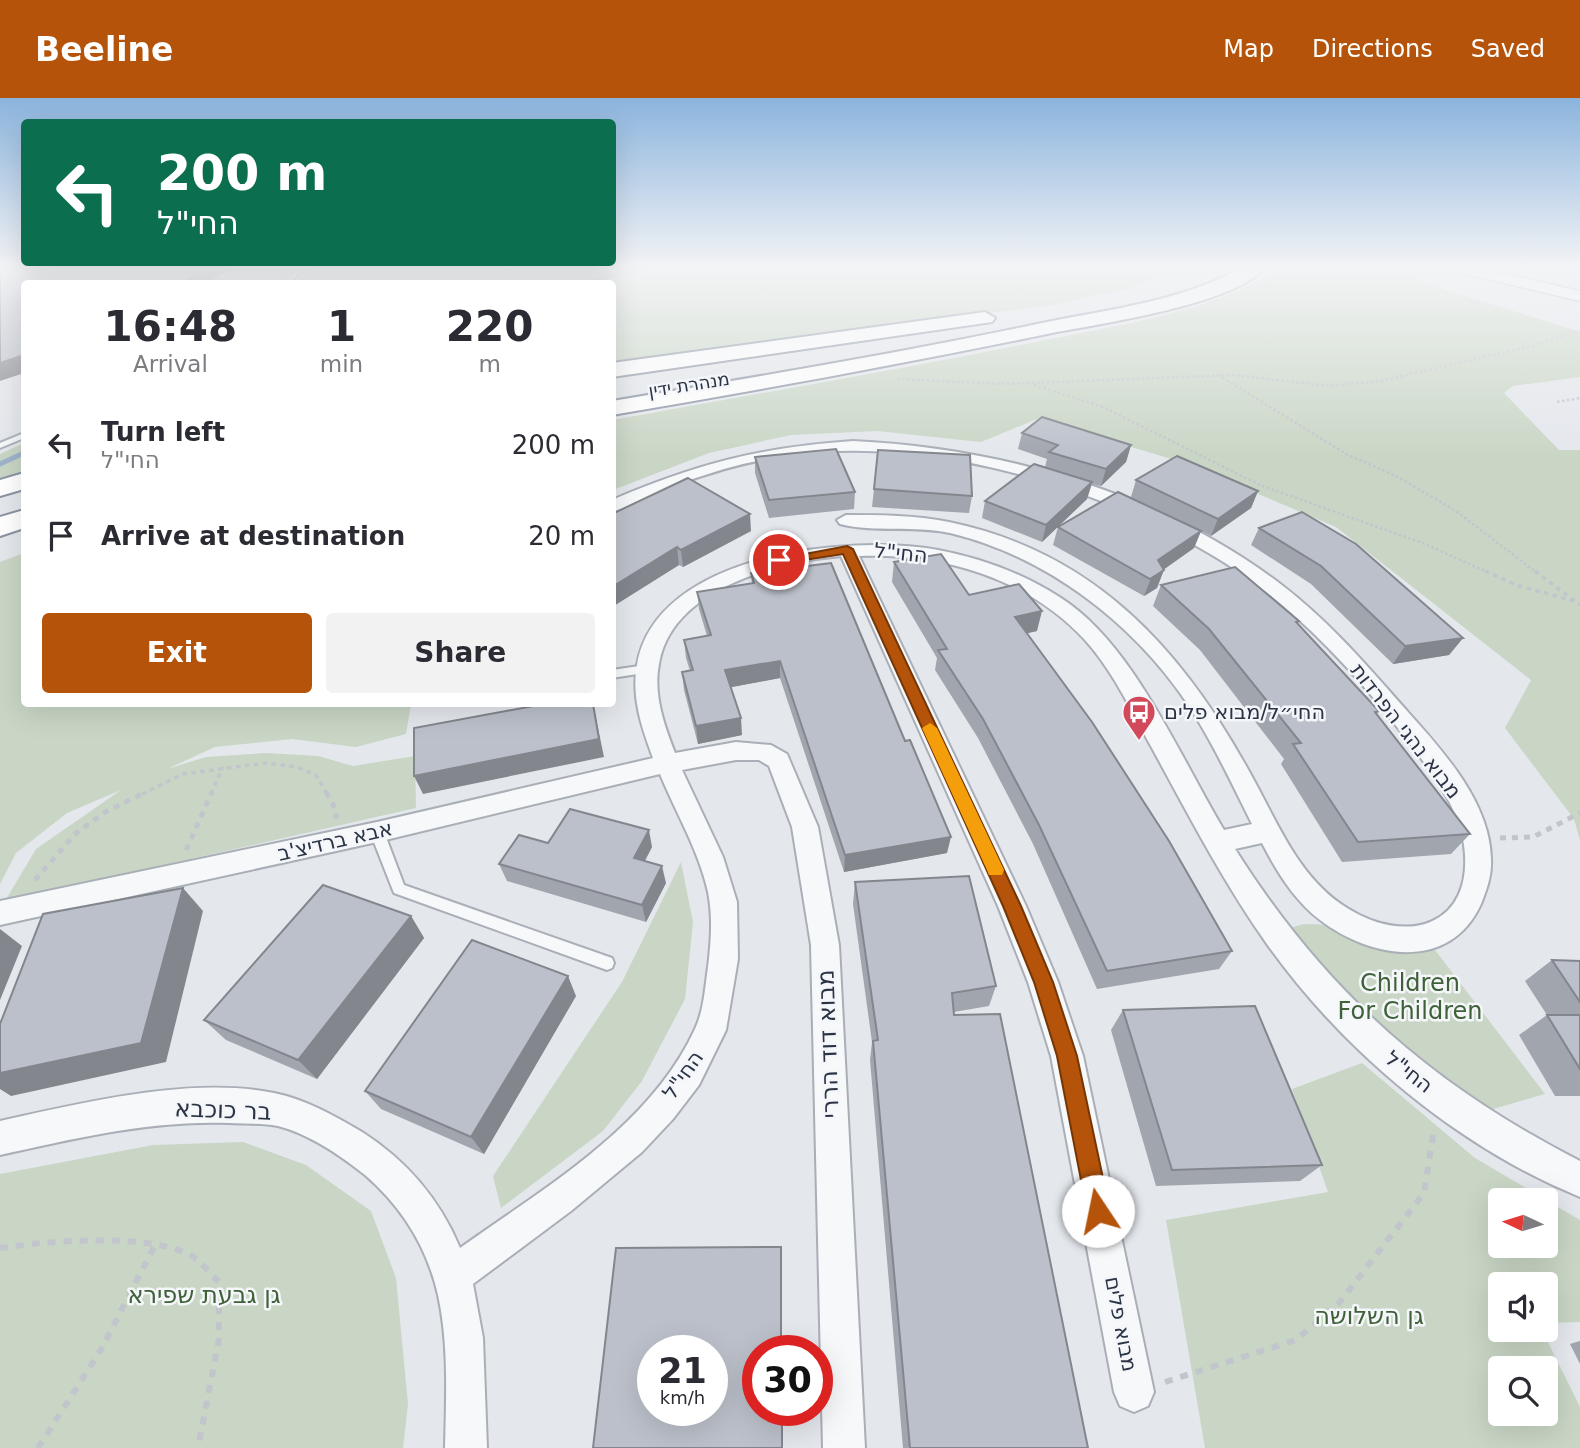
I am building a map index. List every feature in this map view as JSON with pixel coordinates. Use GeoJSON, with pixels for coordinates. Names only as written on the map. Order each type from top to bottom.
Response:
{"type":"FeatureCollection","features":[{"type":"Feature","properties":{"kind":"highway"},"geometry":{"type":"LineString","coordinates":[[616,369],[896,331]]}},
{"type":"Feature","properties":{"kind":"highway","name":"מנהרת ידין"},"geometry":{"type":"LineString","coordinates":[[616,383],[951,331]]}},
{"type":"Feature","properties":{"kind":"highway","name":"מנהרת ידין"},"geometry":{"type":"LineString","coordinates":[[616,396],[1030,331]]}},
{"type":"Feature","properties":{"kind":"highway"},"geometry":{"type":"LineString","coordinates":[[616,407],[928,354],[1036,331]]}},
{"type":"Feature","properties":{"kind":"highway"},"geometry":{"type":"LineString","coordinates":[[0,488],[21,482]]}},
{"type":"Feature","properties":{"kind":"highway"},"geometry":{"type":"LineString","coordinates":[[0,511],[21,504]]}},
{"type":"Feature","properties":{"kind":"highway"},"geometry":{"type":"LineString","coordinates":[[0,527],[21,520]]}},
{"type":"Feature","properties":{"kind":"highway"},"geometry":{"type":"LineString","coordinates":[[0,550],[21,543]]}},
{"type":"Feature","properties":{"kind":"street","name":"מבוא נהגי הפרדות"},"geometry":{"type":"LineString","coordinates":[[616,505],[663,483],[713,465],[776,452],[846,446],[932,450],[994,461],[1122,504],[1232,559],[1305,615],[1381,696],[1453,786],[1475,834],[1480,861],[1466,913],[1446,933],[1412,941],[1388,940],[1358,930],[1326,911],[1294,876],[1188,688],[1131,623],[1063,575],[983,537],[906,522],[846,520]]}},
{"type":"Feature","properties":{"kind":"street","name":"החי\"ל"},"geometry":{"type":"LineString","coordinates":[[452,1276],[608,1160],[652,1117],[683,1078],[707,1039],[716,1009],[725,945],[724,916],[720,883],[650,715],[646,669],[662,628],[702,591],[748,570],[779,560],[847,549],[928,554],[996,572],[1022,584],[1074,617],[1107,654],[1218,842],[1296,959],[1385,1055],[1495,1134],[1580,1180]]}},
{"type":"Feature","properties":{"kind":"street","name":"מבוא פלים"},"geometry":{"type":"LineString","coordinates":[[847,549],[1012,906],[1044,982],[1067,1056],[1134,1392]]}},
{"type":"Feature","properties":{"kind":"street","name":"מבוא דוד הררי"},"geometry":{"type":"LineString","coordinates":[[669,763],[736,751],[763,751],[778,760],[805,827],[825,945],[844,1448]]}},
{"type":"Feature","properties":{"kind":"street","name":"אבא ברדיצ'ב"},"geometry":{"type":"LineString","coordinates":[[11,911],[337,841],[669,763]]}},
{"type":"Feature","properties":{"kind":"street"},"geometry":{"type":"LineString","coordinates":[[1218,842],[1270,831]]}},
{"type":"Feature","properties":{"kind":"street","name":"בר כוכבא"},"geometry":{"type":"LineString","coordinates":[[0,1138],[87,1119],[162,1107],[220,1106],[277,1110],[329,1131],[378,1161],[414,1198],[435,1233],[452,1276],[463,1336],[466,1448]]}},
{"type":"Feature","properties":{"kind":"lane"},"geometry":{"type":"LineString","coordinates":[[0,446],[21,436]]}},
{"type":"Feature","properties":{"kind":"lane"},"geometry":{"type":"LineString","coordinates":[[616,673],[646,669]]}},
{"type":"Feature","properties":{"kind":"lane"},"geometry":{"type":"LineString","coordinates":[[377,832],[398,889],[607,963]]}},
{"type":"Feature","properties":{"kind":"path"},"geometry":{"type":"LineString","coordinates":[[896,379],[1031,383],[1218,375],[1329,386],[1380,381],[1532,346],[1577,331]]}},
{"type":"Feature","properties":{"kind":"path"},"geometry":{"type":"LineString","coordinates":[[1218,375],[1348,455],[1395,476],[1456,511],[1580,604]]}},
{"type":"Feature","properties":{"kind":"path"},"geometry":{"type":"LineString","coordinates":[[1031,383],[1103,407],[1260,485],[1425,544],[1516,585],[1574,601]]}},
{"type":"Feature","properties":{"kind":"path"},"geometry":{"type":"LineString","coordinates":[[1556,402],[1580,398]]}},
{"type":"Feature","properties":{"kind":"path"},"geometry":{"type":"LineString","coordinates":[[11,911],[76,833],[107,811],[183,774],[265,763],[297,766],[316,775],[336,810],[337,841]]}},
{"type":"Feature","properties":{"kind":"path"},"geometry":{"type":"LineString","coordinates":[[174,877],[223,767]]}},
{"type":"Feature","properties":{"kind":"path"},"geometry":{"type":"LineString","coordinates":[[1475,834],[1513,839],[1533,837],[1580,813]]}},
{"type":"Feature","properties":{"kind":"path"},"geometry":{"type":"LineString","coordinates":[[1134,1392],[1296,1340],[1339,1303],[1424,1193],[1439,1096]]}},
{"type":"Feature","properties":{"kind":"path"},"geometry":{"type":"LineString","coordinates":[[0,1248],[33,1242],[155,1245],[189,1255],[219,1282],[219,1339],[198,1448]]}},
{"type":"Feature","properties":{"kind":"path"},"geometry":{"type":"LineString","coordinates":[[38,1448],[102,1349],[155,1245]]}},
{"type":"Feature","properties":{"kind":"green space"},"geometry":{"type":"Polygon","coordinates":[[[616,331],[852,331],[616,362],[616,331]]]}},
{"type":"Feature","properties":{"kind":"green space"},"geometry":{"type":"Polygon","coordinates":[[[1091,331],[1580,332],[1580,377],[1513,386],[1504,393],[1559,450],[1580,450],[1580,840],[1574,819],[1505,728],[1531,680],[1336,527],[1185,463],[1037,419],[981,442],[877,431],[791,435],[709,453],[616,489],[616,419],[1091,331]]]}},
{"type":"Feature","properties":{"kind":"green space"},"geometry":{"type":"Polygon","coordinates":[[[21,444],[21,474],[0,480],[0,454],[21,444]]]}},
{"type":"Feature","properties":{"kind":"green space"},"geometry":{"type":"Polygon","coordinates":[[[21,554],[21,707],[410,707],[406,734],[356,747],[292,739],[215,747],[167,769],[206,757],[266,753],[318,756],[353,766],[415,756],[416,808],[5,901],[36,849],[121,790],[67,813],[16,853],[0,884],[0,562],[21,554]]]}},
{"type":"Feature","properties":{"kind":"green space"},"geometry":{"type":"Polygon","coordinates":[[[681,862],[693,922],[685,999],[642,1081],[603,1131],[501,1208],[493,1176],[622,982],[681,862]]]}},
{"type":"Feature","properties":{"kind":"green space","name":"Children For Children"},"geometry":{"type":"Polygon","coordinates":[[[1304,924],[1336,925],[1432,946],[1545,1094],[1483,1112],[1380,1035],[1286,929],[1304,924]]]}},
{"type":"Feature","properties":{"kind":"green space","name":"גן השלושה"},"geometry":{"type":"Polygon","coordinates":[[[1362,1063],[1475,1158],[1526,1188],[1488,1188],[1488,1258],[1558,1258],[1558,1207],[1580,1220],[1580,1322],[1558,1323],[1558,1272],[1488,1272],[1488,1342],[1548,1342],[1555,1356],[1488,1356],[1488,1426],[1558,1426],[1558,1362],[1580,1407],[1580,1448],[1205,1448],[1166,1220],[1328,1192],[1292,1089],[1362,1063]]]}},
{"type":"Feature","properties":{"kind":"green space","name":"גן גבעת שפירא"},"geometry":{"type":"Polygon","coordinates":[[[243,1142],[306,1165],[371,1211],[396,1278],[408,1404],[403,1448],[0,1448],[0,1174],[153,1145],[243,1142]]]}},
{"type":"Feature","properties":{"kind":"building"},"geometry":{"type":"Polygon","coordinates":[[[0,331],[21,331],[21,356],[0,363],[0,331]]]}},
{"type":"Feature","properties":{"kind":"building"},"geometry":{"type":"Polygon","coordinates":[[[1042,417],[1131,445],[1106,469],[1049,452],[1058,445],[1022,433],[1042,417]]]}},
{"type":"Feature","properties":{"kind":"building"},"geometry":{"type":"Polygon","coordinates":[[[836,449],[855,492],[769,500],[755,457],[836,449]]]}},
{"type":"Feature","properties":{"kind":"building"},"geometry":{"type":"Polygon","coordinates":[[[878,450],[970,455],[972,496],[874,489],[878,450]]]}},
{"type":"Feature","properties":{"kind":"building"},"geometry":{"type":"Polygon","coordinates":[[[1177,456],[1258,491],[1218,519],[1136,480],[1177,456]]]}},
{"type":"Feature","properties":{"kind":"building"},"geometry":{"type":"Polygon","coordinates":[[[1034,464],[1092,482],[1046,525],[985,501],[1034,464]]]}},
{"type":"Feature","properties":{"kind":"building"},"geometry":{"type":"Polygon","coordinates":[[[688,478],[750,514],[681,550],[677,547],[616,585],[616,512],[688,478]]]}},
{"type":"Feature","properties":{"kind":"building"},"geometry":{"type":"Polygon","coordinates":[[[1118,492],[1201,531],[1158,560],[1164,570],[1150,579],[1058,527],[1118,492]]]}},
{"type":"Feature","properties":{"kind":"building"},"geometry":{"type":"Polygon","coordinates":[[[1302,512],[1356,544],[1463,638],[1405,646],[1321,566],[1259,528],[1302,512]]]}},
{"type":"Feature","properties":{"kind":"building"},"geometry":{"type":"Polygon","coordinates":[[[941,554],[969,595],[1019,584],[1042,611],[1015,617],[1092,722],[1169,841],[1232,951],[1107,971],[1039,825],[983,719],[938,650],[947,649],[894,562],[941,554]]]}},
{"type":"Feature","properties":{"kind":"building"},"geometry":{"type":"Polygon","coordinates":[[[831,563],[905,741],[910,740],[951,837],[845,855],[780,661],[725,670],[741,718],[696,726],[682,672],[693,670],[684,640],[711,635],[697,592],[754,583],[751,573],[831,563]]]}},
{"type":"Feature","properties":{"kind":"building"},"geometry":{"type":"Polygon","coordinates":[[[1235,567],[1299,621],[1296,622],[1379,711],[1375,712],[1470,834],[1358,842],[1293,744],[1301,743],[1209,629],[1161,585],[1235,567]]]}},
{"type":"Feature","properties":{"kind":"building"},"geometry":{"type":"Polygon","coordinates":[[[528,707],[594,707],[599,739],[414,776],[414,728],[528,707]]]}},
{"type":"Feature","properties":{"kind":"building"},"geometry":{"type":"Polygon","coordinates":[[[570,809],[649,830],[634,858],[662,866],[642,905],[499,864],[519,835],[548,843],[570,809]]]}},
{"type":"Feature","properties":{"kind":"building"},"geometry":{"type":"Polygon","coordinates":[[[969,876],[996,986],[952,993],[954,1015],[1000,1014],[1088,1448],[910,1448],[873,1041],[878,1040],[855,882],[969,876]]]}},
{"type":"Feature","properties":{"kind":"building"},"geometry":{"type":"Polygon","coordinates":[[[323,885],[411,916],[298,1060],[204,1020],[323,885]]]}},
{"type":"Feature","properties":{"kind":"building"},"geometry":{"type":"Polygon","coordinates":[[[183,888],[141,1043],[0,1073],[0,1024],[43,914],[183,888]]]}},
{"type":"Feature","properties":{"kind":"building"},"geometry":{"type":"Polygon","coordinates":[[[472,940],[568,976],[471,1137],[365,1091],[472,940]]]}},
{"type":"Feature","properties":{"kind":"building"},"geometry":{"type":"Polygon","coordinates":[[[1552,960],[1580,961],[1580,1002],[1552,960]]]}},
{"type":"Feature","properties":{"kind":"building"},"geometry":{"type":"Polygon","coordinates":[[[1255,1006],[1322,1165],[1172,1170],[1123,1010],[1255,1006]]]}},
{"type":"Feature","properties":{"kind":"building"},"geometry":{"type":"Polygon","coordinates":[[[1547,1015],[1580,1015],[1580,1069],[1547,1015]]]}},
{"type":"Feature","properties":{"kind":"building"},"geometry":{"type":"Polygon","coordinates":[[[781,1247],[781,1335],[742,1335],[742,1426],[782,1426],[782,1448],[593,1448],[616,1248],[781,1247]]]}},
{"type":"Feature","properties":{"kind":"waterway"},"geometry":{"type":"LineString","coordinates":[[0,464],[21,454]]}},
{"type":"Feature","properties":{"kind":"slow traffic"},"geometry":{"type":"LineString","coordinates":[[930,728],[995,870]]}},
{"type":"Feature","properties":{"kind":"place","name":"החי״ל/מבוא פלים"},"geometry":{"type":"Point","coordinates":[1139,742]}},
{"type":"Feature","properties":{"kind":"route"},"geometry":{"type":"LineString","coordinates":[[779,560],[847,549],[1012,906],[1044,982],[1067,1056],[1098,1211]]}}]}
